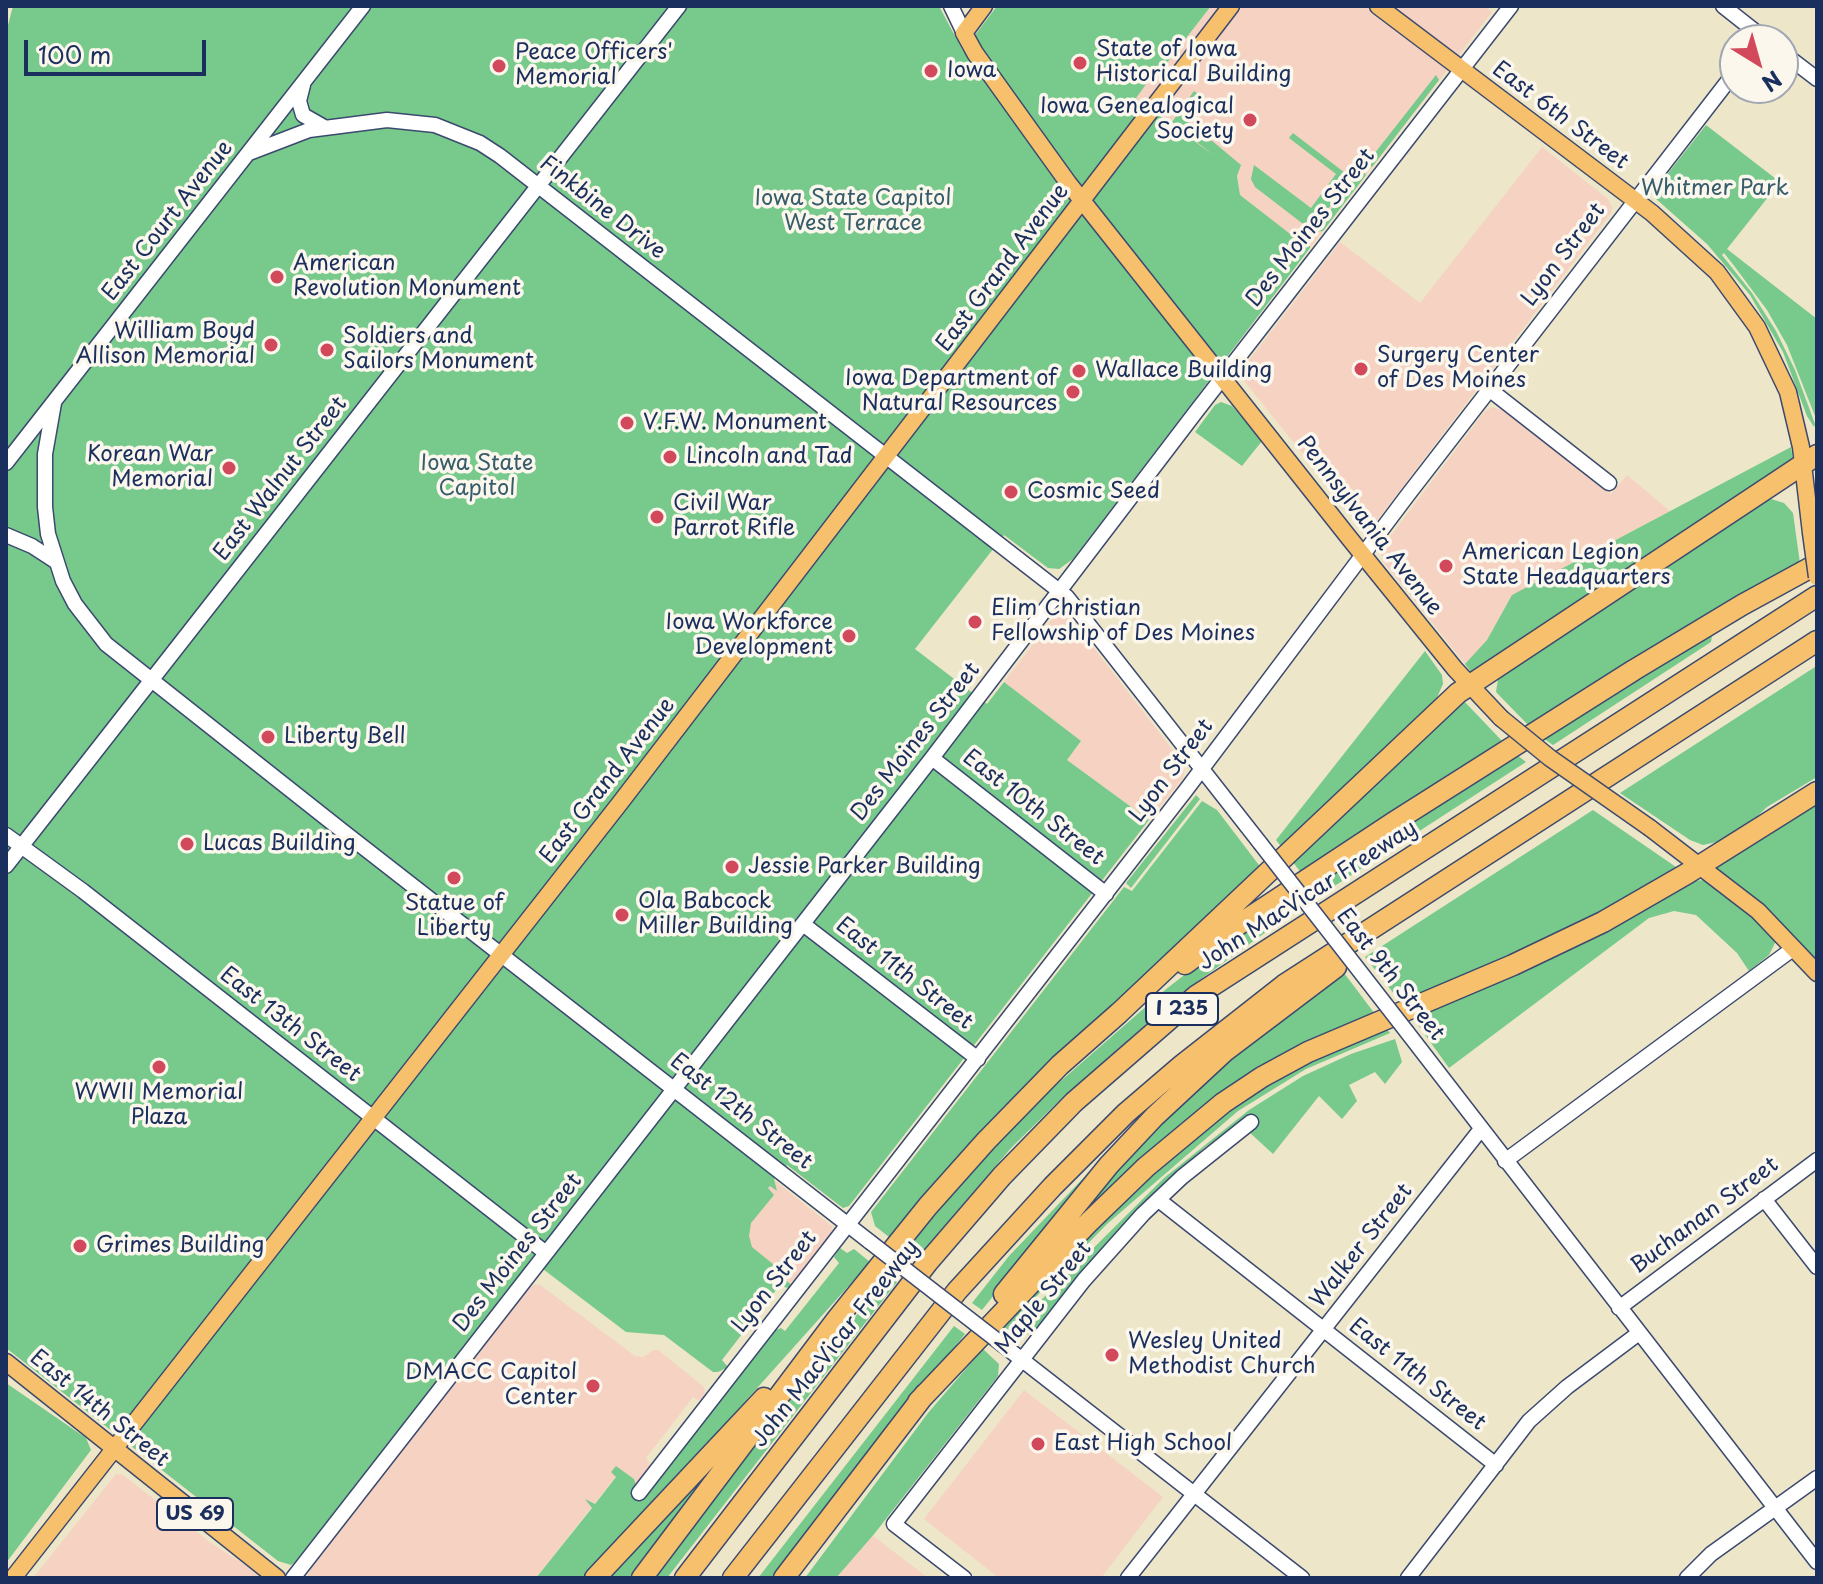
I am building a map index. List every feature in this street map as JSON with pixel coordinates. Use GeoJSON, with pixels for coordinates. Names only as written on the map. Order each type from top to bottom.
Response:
{"type":"FeatureCollection","features":[{"type":"Feature","properties":{"kind":"highway"},"geometry":{"type":"LineString","coordinates":[[642,1578],[837,1319],[928,1206],[1060,1065],[1469,685],[1810,458]]}},
{"type":"Feature","properties":{"kind":"highway"},"geometry":{"type":"LineString","coordinates":[[1119,1013],[1238,925],[1394,822],[1634,670],[1817,564]]}},
{"type":"Feature","properties":{"kind":"highway","name":"John MacVicar Freeway"},"geometry":{"type":"LineString","coordinates":[[685,1578],[928,1262],[1002,1176],[1074,1102],[1196,996],[1817,596]]}},
{"type":"Feature","properties":{"kind":"highway","name":"I 235"},"geometry":{"type":"LineString","coordinates":[[733,1578],[957,1291],[1053,1186],[1126,1113],[1284,985],[1817,641]]}},
{"type":"Feature","properties":{"kind":"highway"},"geometry":{"type":"LineString","coordinates":[[918,1402],[1087,1224],[1146,1167],[1223,1103],[1308,1052],[1556,947],[1629,908],[1817,792]]}},
{"type":"Feature","properties":{"kind":"highway"},"geometry":{"type":"LineString","coordinates":[[784,1578],[918,1402],[1070,1211],[1155,1116],[1225,1051],[1288,1001],[1491,852]]}},
{"type":"Feature","properties":{"kind":"highway"},"geometry":{"type":"LineString","coordinates":[[595,1578],[837,1319]]}},
{"type":"Feature","properties":{"kind":"highway"},"geometry":{"type":"LineString","coordinates":[[794,1578],[848,1493]]}},
{"type":"Feature","properties":{"kind":"main road"},"geometry":{"type":"LineString","coordinates":[[964,33],[984,6]]}},
{"type":"Feature","properties":{"kind":"main road","name":"East Grand Avenue"},"geometry":{"type":"LineString","coordinates":[[13,1578],[501,954],[1231,6]]}},
{"type":"Feature","properties":{"kind":"main road","name":"East 6th Street"},"geometry":{"type":"LineString","coordinates":[[1378,6],[1634,200],[1684,240],[1717,272],[1757,327],[1788,392],[1798,430],[1810,458],[1811,533],[1817,577]]}},
{"type":"Feature","properties":{"kind":"main road","name":"Pennsylvania Avenue"},"geometry":{"type":"LineString","coordinates":[[964,33],[975,53],[1082,200],[1469,685],[1501,718],[1550,758],[1650,828],[1758,911],[1817,973]]}},
{"type":"Feature","properties":{"kind":"main road","name":"East 14th Street"},"geometry":{"type":"LineString","coordinates":[[6,1362],[277,1578]]}},
{"type":"Feature","properties":{"kind":"street","name":"East Court Avenue"},"geometry":{"type":"LineString","coordinates":[[6,463],[363,6]]}},
{"type":"Feature","properties":{"kind":"street","name":"East Walnut Street"},"geometry":{"type":"LineString","coordinates":[[6,866],[679,6]]}},
{"type":"Feature","properties":{"kind":"street"},"geometry":{"type":"LineString","coordinates":[[951,6],[964,33]]}},
{"type":"Feature","properties":{"kind":"street","name":"Des Moines Street"},"geometry":{"type":"LineString","coordinates":[[293,1578],[932,758],[1511,6]]}},
{"type":"Feature","properties":{"kind":"street"},"geometry":{"type":"LineString","coordinates":[[1723,6],[1745,24]]}},
{"type":"Feature","properties":{"kind":"street"},"geometry":{"type":"LineString","coordinates":[[1799,65],[1817,79]]}},
{"type":"Feature","properties":{"kind":"street"},"geometry":{"type":"LineString","coordinates":[[304,82],[300,108],[308,119],[324,127]]}},
{"type":"Feature","properties":{"kind":"street","name":"Lyon Street"},"geometry":{"type":"LineString","coordinates":[[639,1493],[1202,770],[1489,389],[1719,92]]}},
{"type":"Feature","properties":{"kind":"street","name":"Finkbine Drive"},"geometry":{"type":"LineString","coordinates":[[249,153],[324,127],[387,120],[435,125],[480,143],[886,457]]}},
{"type":"Feature","properties":{"kind":"street"},"geometry":{"type":"LineString","coordinates":[[1489,389],[1609,483]]}},
{"type":"Feature","properties":{"kind":"street","name":"East 12th Street"},"geometry":{"type":"LineString","coordinates":[[54,403],[45,454],[48,534],[55,561],[75,604],[106,644],[1302,1578]]}},
{"type":"Feature","properties":{"kind":"street","name":"East 9th Street"},"geometry":{"type":"LineString","coordinates":[[886,457],[1060,592],[1080,611],[1817,1562]]}},
{"type":"Feature","properties":{"kind":"street"},"geometry":{"type":"LineString","coordinates":[[6,535],[32,546],[55,561]]}},
{"type":"Feature","properties":{"kind":"street","name":"East 10th Street"},"geometry":{"type":"LineString","coordinates":[[932,758],[1106,894]]}},
{"type":"Feature","properties":{"kind":"street","name":"East 13th Street"},"geometry":{"type":"LineString","coordinates":[[6,835],[83,891],[546,1253]]}},
{"type":"Feature","properties":{"kind":"street","name":"East 11th Street"},"geometry":{"type":"LineString","coordinates":[[803,924],[978,1059]]}},
{"type":"Feature","properties":{"kind":"street"},"geometry":{"type":"LineString","coordinates":[[1505,1161],[1794,948]]}},
{"type":"Feature","properties":{"kind":"street","name":"Maple Street"},"geometry":{"type":"LineString","coordinates":[[964,1578],[894,1524],[1084,1280],[1143,1214],[1182,1177],[1251,1122]]}},
{"type":"Feature","properties":{"kind":"street","name":"Walker Street"},"geometry":{"type":"LineString","coordinates":[[1128,1578],[1481,1129]]}},
{"type":"Feature","properties":{"kind":"street","name":"Buchanan Street"},"geometry":{"type":"LineString","coordinates":[[1619,1308],[1817,1160]]}},
{"type":"Feature","properties":{"kind":"street"},"geometry":{"type":"LineString","coordinates":[[1764,1199],[1817,1267]]}},
{"type":"Feature","properties":{"kind":"street","name":"East 11th Street"},"geometry":{"type":"LineString","coordinates":[[1160,1201],[1496,1465]]}},
{"type":"Feature","properties":{"kind":"street"},"geometry":{"type":"LineString","coordinates":[[1408,1578],[1542,1409],[1639,1333]]}},
{"type":"Feature","properties":{"kind":"street"},"geometry":{"type":"LineString","coordinates":[[1687,1578],[1711,1554],[1817,1478]]}},
{"type":"Feature","properties":{"kind":"shaded area"},"geometry":{"type":"Polygon","coordinates":[[[1211,6],[1484,6],[1492,12],[1310,248],[1306,238],[1298,240],[1240,195],[1237,174],[1135,98],[1152,76],[1159,73],[1211,6]]]}},
{"type":"Feature","properties":{"kind":"shaded area"},"geometry":{"type":"Polygon","coordinates":[[[1542,147],[1608,199],[1611,213],[1375,523],[1361,526],[1245,382],[1243,368],[1340,242],[1420,303],[1542,147]]]}},
{"type":"Feature","properties":{"kind":"shaded area"},"geometry":{"type":"Polygon","coordinates":[[[1492,407],[1505,411],[1611,494],[1627,475],[1670,511],[1512,595],[1487,640],[1465,664],[1383,561],[1381,554],[1383,546],[1484,412],[1492,407]]]}},
{"type":"Feature","properties":{"kind":"shaded area"},"geometry":{"type":"Polygon","coordinates":[[[1067,613],[1185,766],[1183,778],[1149,820],[1067,760],[1081,742],[1004,682],[1054,617],[1067,613]]]}},
{"type":"Feature","properties":{"kind":"shaded area"},"geometry":{"type":"Polygon","coordinates":[[[774,1180],[833,1227],[792,1285],[729,1237],[774,1180]]]}},
{"type":"Feature","properties":{"kind":"shaded area"},"geometry":{"type":"Polygon","coordinates":[[[535,1284],[635,1356],[643,1357],[658,1350],[704,1387],[702,1399],[693,1397],[646,1458],[650,1465],[636,1485],[634,1479],[616,1466],[616,1476],[536,1578],[307,1578],[311,1568],[535,1284]]]}},
{"type":"Feature","properties":{"kind":"shaded area","name":"East High School"},"geometry":{"type":"Polygon","coordinates":[[[1024,1390],[1163,1497],[1101,1578],[999,1578],[924,1519],[1024,1390]]]}},
{"type":"Feature","properties":{"kind":"shaded area"},"geometry":{"type":"Polygon","coordinates":[[[116,1474],[123,1475],[211,1543],[265,1578],[33,1578],[116,1474]]]}},
{"type":"Feature","properties":{"kind":"shaded area"},"geometry":{"type":"Polygon","coordinates":[[[868,1532],[928,1578],[833,1578],[868,1532]]]}},
{"type":"Feature","properties":{"kind":"green space","name":"Iowa State Capitol"},"geometry":{"type":"Polygon","coordinates":[[[13,6],[939,6],[963,51],[997,6],[1211,6],[1136,98],[1213,155],[1172,122],[1194,91],[1204,98],[1195,95],[1181,115],[1241,165],[1237,176],[1240,195],[1298,240],[1303,237],[1310,244],[1310,248],[1073,559],[1059,569],[1048,568],[1004,535],[915,649],[987,704],[1004,682],[1081,741],[1067,760],[1149,820],[849,1206],[843,1208],[787,1165],[774,1179],[777,1191],[770,1186],[768,1188],[774,1195],[751,1223],[749,1236],[752,1247],[784,1273],[781,1277],[792,1285],[789,1288],[779,1286],[722,1360],[728,1367],[713,1372],[664,1335],[626,1332],[531,1260],[291,1565],[278,1561],[6,1348],[6,33],[13,6]]]}},
{"type":"Feature","properties":{"kind":"green space"},"geometry":{"type":"Polygon","coordinates":[[[1436,75],[1439,80],[1372,167],[1367,163],[1436,75]]]}},
{"type":"Feature","properties":{"kind":"green space","name":"Whitmer Park"},"geometry":{"type":"Polygon","coordinates":[[[1706,125],[1780,182],[1727,249],[1817,319],[1817,421],[1787,345],[1767,310],[1724,253],[1722,255],[1752,293],[1776,331],[1795,370],[1814,427],[1783,352],[1750,295],[1707,244],[1655,198],[1658,186],[1706,125]]]}},
{"type":"Feature","properties":{"kind":"green space"},"geometry":{"type":"Polygon","coordinates":[[[1293,133],[1349,176],[1357,166],[1360,169],[1311,230],[1255,187],[1251,179],[1254,165],[1311,208],[1336,174],[1289,138],[1293,133]]]}},
{"type":"Feature","properties":{"kind":"green space"},"geometry":{"type":"Polygon","coordinates":[[[1362,170],[1366,175],[1323,231],[1313,232],[1362,170]]]}},
{"type":"Feature","properties":{"kind":"green space"},"geometry":{"type":"Polygon","coordinates":[[[1221,402],[1232,406],[1262,441],[1242,466],[1195,432],[1215,405],[1221,402]]]}},
{"type":"Feature","properties":{"kind":"green space"},"geometry":{"type":"Polygon","coordinates":[[[1791,447],[1793,461],[1472,673],[1465,664],[1487,640],[1512,595],[1791,447]]]}},
{"type":"Feature","properties":{"kind":"green space"},"geometry":{"type":"Polygon","coordinates":[[[1771,499],[1784,503],[1793,513],[1800,564],[1531,728],[1496,692],[1498,679],[1504,672],[1756,504],[1771,499]]]}},
{"type":"Feature","properties":{"kind":"green space"},"geometry":{"type":"Polygon","coordinates":[[[1708,635],[1712,636],[1711,642],[1553,745],[1543,738],[1708,635]]]}},
{"type":"Feature","properties":{"kind":"green space"},"geometry":{"type":"Polygon","coordinates":[[[1425,651],[1442,675],[1443,684],[1435,702],[1282,848],[1276,840],[1425,651]]]}},
{"type":"Feature","properties":{"kind":"green space"},"geometry":{"type":"Polygon","coordinates":[[[1815,667],[1817,777],[1767,807],[1747,826],[1721,841],[1703,845],[1690,840],[1620,793],[1815,667]]]}},
{"type":"Feature","properties":{"kind":"green space"},"geometry":{"type":"Polygon","coordinates":[[[1462,699],[1504,743],[1302,874],[1292,861],[1462,699]]]}},
{"type":"Feature","properties":{"kind":"green space"},"geometry":{"type":"Polygon","coordinates":[[[1517,755],[1526,762],[1319,896],[1312,887],[1517,755]]]}},
{"type":"Feature","properties":{"kind":"green space"},"geometry":{"type":"Polygon","coordinates":[[[1196,795],[1200,799],[1131,888],[1126,883],[1196,795]]]}},
{"type":"Feature","properties":{"kind":"green space"},"geometry":{"type":"Polygon","coordinates":[[[1202,801],[1217,810],[1262,869],[960,1157],[889,1237],[875,1226],[871,1212],[1124,887],[1132,891],[1202,801]]]}},
{"type":"Feature","properties":{"kind":"green space"},"geometry":{"type":"Polygon","coordinates":[[[1817,801],[1817,962],[1775,918],[1716,868],[1716,864],[1817,801]]]}},
{"type":"Feature","properties":{"kind":"green space"},"geometry":{"type":"Polygon","coordinates":[[[1593,810],[1676,867],[1546,943],[1402,1004],[1365,957],[1593,810]]]}},
{"type":"Feature","properties":{"kind":"green space"},"geometry":{"type":"Polygon","coordinates":[[[1705,880],[1776,941],[1769,955],[1749,971],[1737,953],[1696,915],[1674,911],[1649,918],[1449,1068],[1413,1018],[1691,881],[1705,880]]]}},
{"type":"Feature","properties":{"kind":"green space"},"geometry":{"type":"Polygon","coordinates":[[[1288,901],[1295,911],[1183,992],[1061,1099],[1012,1147],[916,1259],[905,1250],[985,1157],[1047,1093],[1165,990],[1229,940],[1288,901]]]}},
{"type":"Feature","properties":{"kind":"green space"},"geometry":{"type":"Polygon","coordinates":[[[1344,973],[1375,1014],[1328,1035],[1059,1241],[1129,1155],[1184,1100],[1303,998],[1344,973]]]}},
{"type":"Feature","properties":{"kind":"green space"},"geometry":{"type":"Polygon","coordinates":[[[1385,1027],[1390,1033],[1306,1069],[1238,1111],[1107,1224],[1028,1305],[1014,1325],[1164,1178],[1249,1110],[1303,1076],[1351,1054],[1395,1039],[1402,1062],[1385,1084],[1375,1072],[1349,1085],[1357,1101],[1342,1119],[1319,1096],[1273,1154],[1248,1131],[1257,1123],[1250,1114],[1204,1148],[1125,1223],[1038,1330],[1021,1337],[1001,1326],[1052,1270],[1185,1143],[1239,1101],[1309,1061],[1385,1027]]]}},
{"type":"Feature","properties":{"kind":"green space"},"geometry":{"type":"Polygon","coordinates":[[[1113,1147],[982,1310],[972,1303],[1009,1256],[1113,1147]]]}},
{"type":"Feature","properties":{"kind":"green space"},"geometry":{"type":"Polygon","coordinates":[[[840,1248],[847,1253],[854,1249],[870,1262],[604,1559],[583,1578],[536,1578],[592,1508],[585,1499],[595,1504],[616,1477],[611,1472],[616,1466],[634,1479],[636,1485],[631,1492],[643,1500],[776,1330],[781,1328],[785,1331],[839,1263],[834,1257],[840,1248]]]}},
{"type":"Feature","properties":{"kind":"green space"},"geometry":{"type":"Polygon","coordinates":[[[888,1275],[897,1282],[667,1578],[651,1578],[888,1275]]]}},
{"type":"Feature","properties":{"kind":"green space"},"geometry":{"type":"Polygon","coordinates":[[[954,1326],[965,1334],[774,1578],[758,1578],[954,1326]]]}},
{"type":"Feature","properties":{"kind":"green space"},"geometry":{"type":"Polygon","coordinates":[[[983,1349],[999,1364],[998,1376],[836,1578],[805,1578],[928,1413],[983,1349]]]}},
{"type":"Feature","properties":{"kind":"green space"},"geometry":{"type":"Polygon","coordinates":[[[6,1383],[86,1438],[91,1450],[6,1563],[6,1383]]]}},
{"type":"Feature","properties":{"kind":"green space"},"geometry":{"type":"Polygon","coordinates":[[[725,1450],[728,1452],[631,1578],[607,1578],[725,1450]]]}},
{"type":"Feature","properties":{"kind":"place","name":"State of Iowa Historical Building"},"geometry":{"type":"Point","coordinates":[1080,63]}},
{"type":"Feature","properties":{"kind":"place","name":"Peace Officers' Memorial"},"geometry":{"type":"Point","coordinates":[499,66]}},
{"type":"Feature","properties":{"kind":"place","name":"Iowa"},"geometry":{"type":"Point","coordinates":[931,71]}},
{"type":"Feature","properties":{"kind":"place","name":"Iowa Genealogical Society"},"geometry":{"type":"Point","coordinates":[1250,120]}},
{"type":"Feature","properties":{"kind":"place","name":"American Revolution Monument"},"geometry":{"type":"Point","coordinates":[277,277]}},
{"type":"Feature","properties":{"kind":"place","name":"William Boyd Allison Memorial"},"geometry":{"type":"Point","coordinates":[271,345]}},
{"type":"Feature","properties":{"kind":"place","name":"Soldiers and Sailors Monument"},"geometry":{"type":"Point","coordinates":[327,350]}},
{"type":"Feature","properties":{"kind":"place","name":"Surgery Center of Des Moines"},"geometry":{"type":"Point","coordinates":[1361,369]}},
{"type":"Feature","properties":{"kind":"place","name":"Wallace Building"},"geometry":{"type":"Point","coordinates":[1079,371]}},
{"type":"Feature","properties":{"kind":"place","name":"Iowa Department of Natural Resources"},"geometry":{"type":"Point","coordinates":[1073,392]}},
{"type":"Feature","properties":{"kind":"place","name":"V.F.W. Monument"},"geometry":{"type":"Point","coordinates":[627,423]}},
{"type":"Feature","properties":{"kind":"place","name":"Lincoln and Tad"},"geometry":{"type":"Point","coordinates":[670,457]}},
{"type":"Feature","properties":{"kind":"place","name":"Korean War Memorial"},"geometry":{"type":"Point","coordinates":[229,468]}},
{"type":"Feature","properties":{"kind":"place","name":"Cosmic Seed"},"geometry":{"type":"Point","coordinates":[1011,492]}},
{"type":"Feature","properties":{"kind":"place","name":"Civil War Parrot Rifle"},"geometry":{"type":"Point","coordinates":[657,517]}},
{"type":"Feature","properties":{"kind":"place","name":"American Legion State Headquarters"},"geometry":{"type":"Point","coordinates":[1446,566]}},
{"type":"Feature","properties":{"kind":"place","name":"Elim Christian Fellowship of Des Moines"},"geometry":{"type":"Point","coordinates":[975,622]}},
{"type":"Feature","properties":{"kind":"place","name":"Iowa Workforce Development"},"geometry":{"type":"Point","coordinates":[849,636]}},
{"type":"Feature","properties":{"kind":"place","name":"Liberty Bell"},"geometry":{"type":"Point","coordinates":[268,737]}},
{"type":"Feature","properties":{"kind":"place","name":"Lucas Building"},"geometry":{"type":"Point","coordinates":[187,844]}},
{"type":"Feature","properties":{"kind":"place","name":"Jessie Parker Building"},"geometry":{"type":"Point","coordinates":[732,867]}},
{"type":"Feature","properties":{"kind":"place","name":"Statue of Liberty"},"geometry":{"type":"Point","coordinates":[454,878]}},
{"type":"Feature","properties":{"kind":"place","name":"Ola Babcock Miller Building"},"geometry":{"type":"Point","coordinates":[622,915]}},
{"type":"Feature","properties":{"kind":"place","name":"WWII Memorial Plaza"},"geometry":{"type":"Point","coordinates":[159,1067]}},
{"type":"Feature","properties":{"kind":"place","name":"Grimes Building"},"geometry":{"type":"Point","coordinates":[80,1246]}},
{"type":"Feature","properties":{"kind":"place","name":"Wesley United Methodist Church"},"geometry":{"type":"Point","coordinates":[1112,1355]}},
{"type":"Feature","properties":{"kind":"place","name":"DMACC Capitol Center"},"geometry":{"type":"Point","coordinates":[593,1386]}},
{"type":"Feature","properties":{"kind":"place","name":"East High School"},"geometry":{"type":"Point","coordinates":[1038,1444]}},
{"type":"Feature","properties":{"kind":"park label","name":"Iowa State Capitol West Terrace"},"geometry":{"type":"Point","coordinates":[853,212]}}]}
